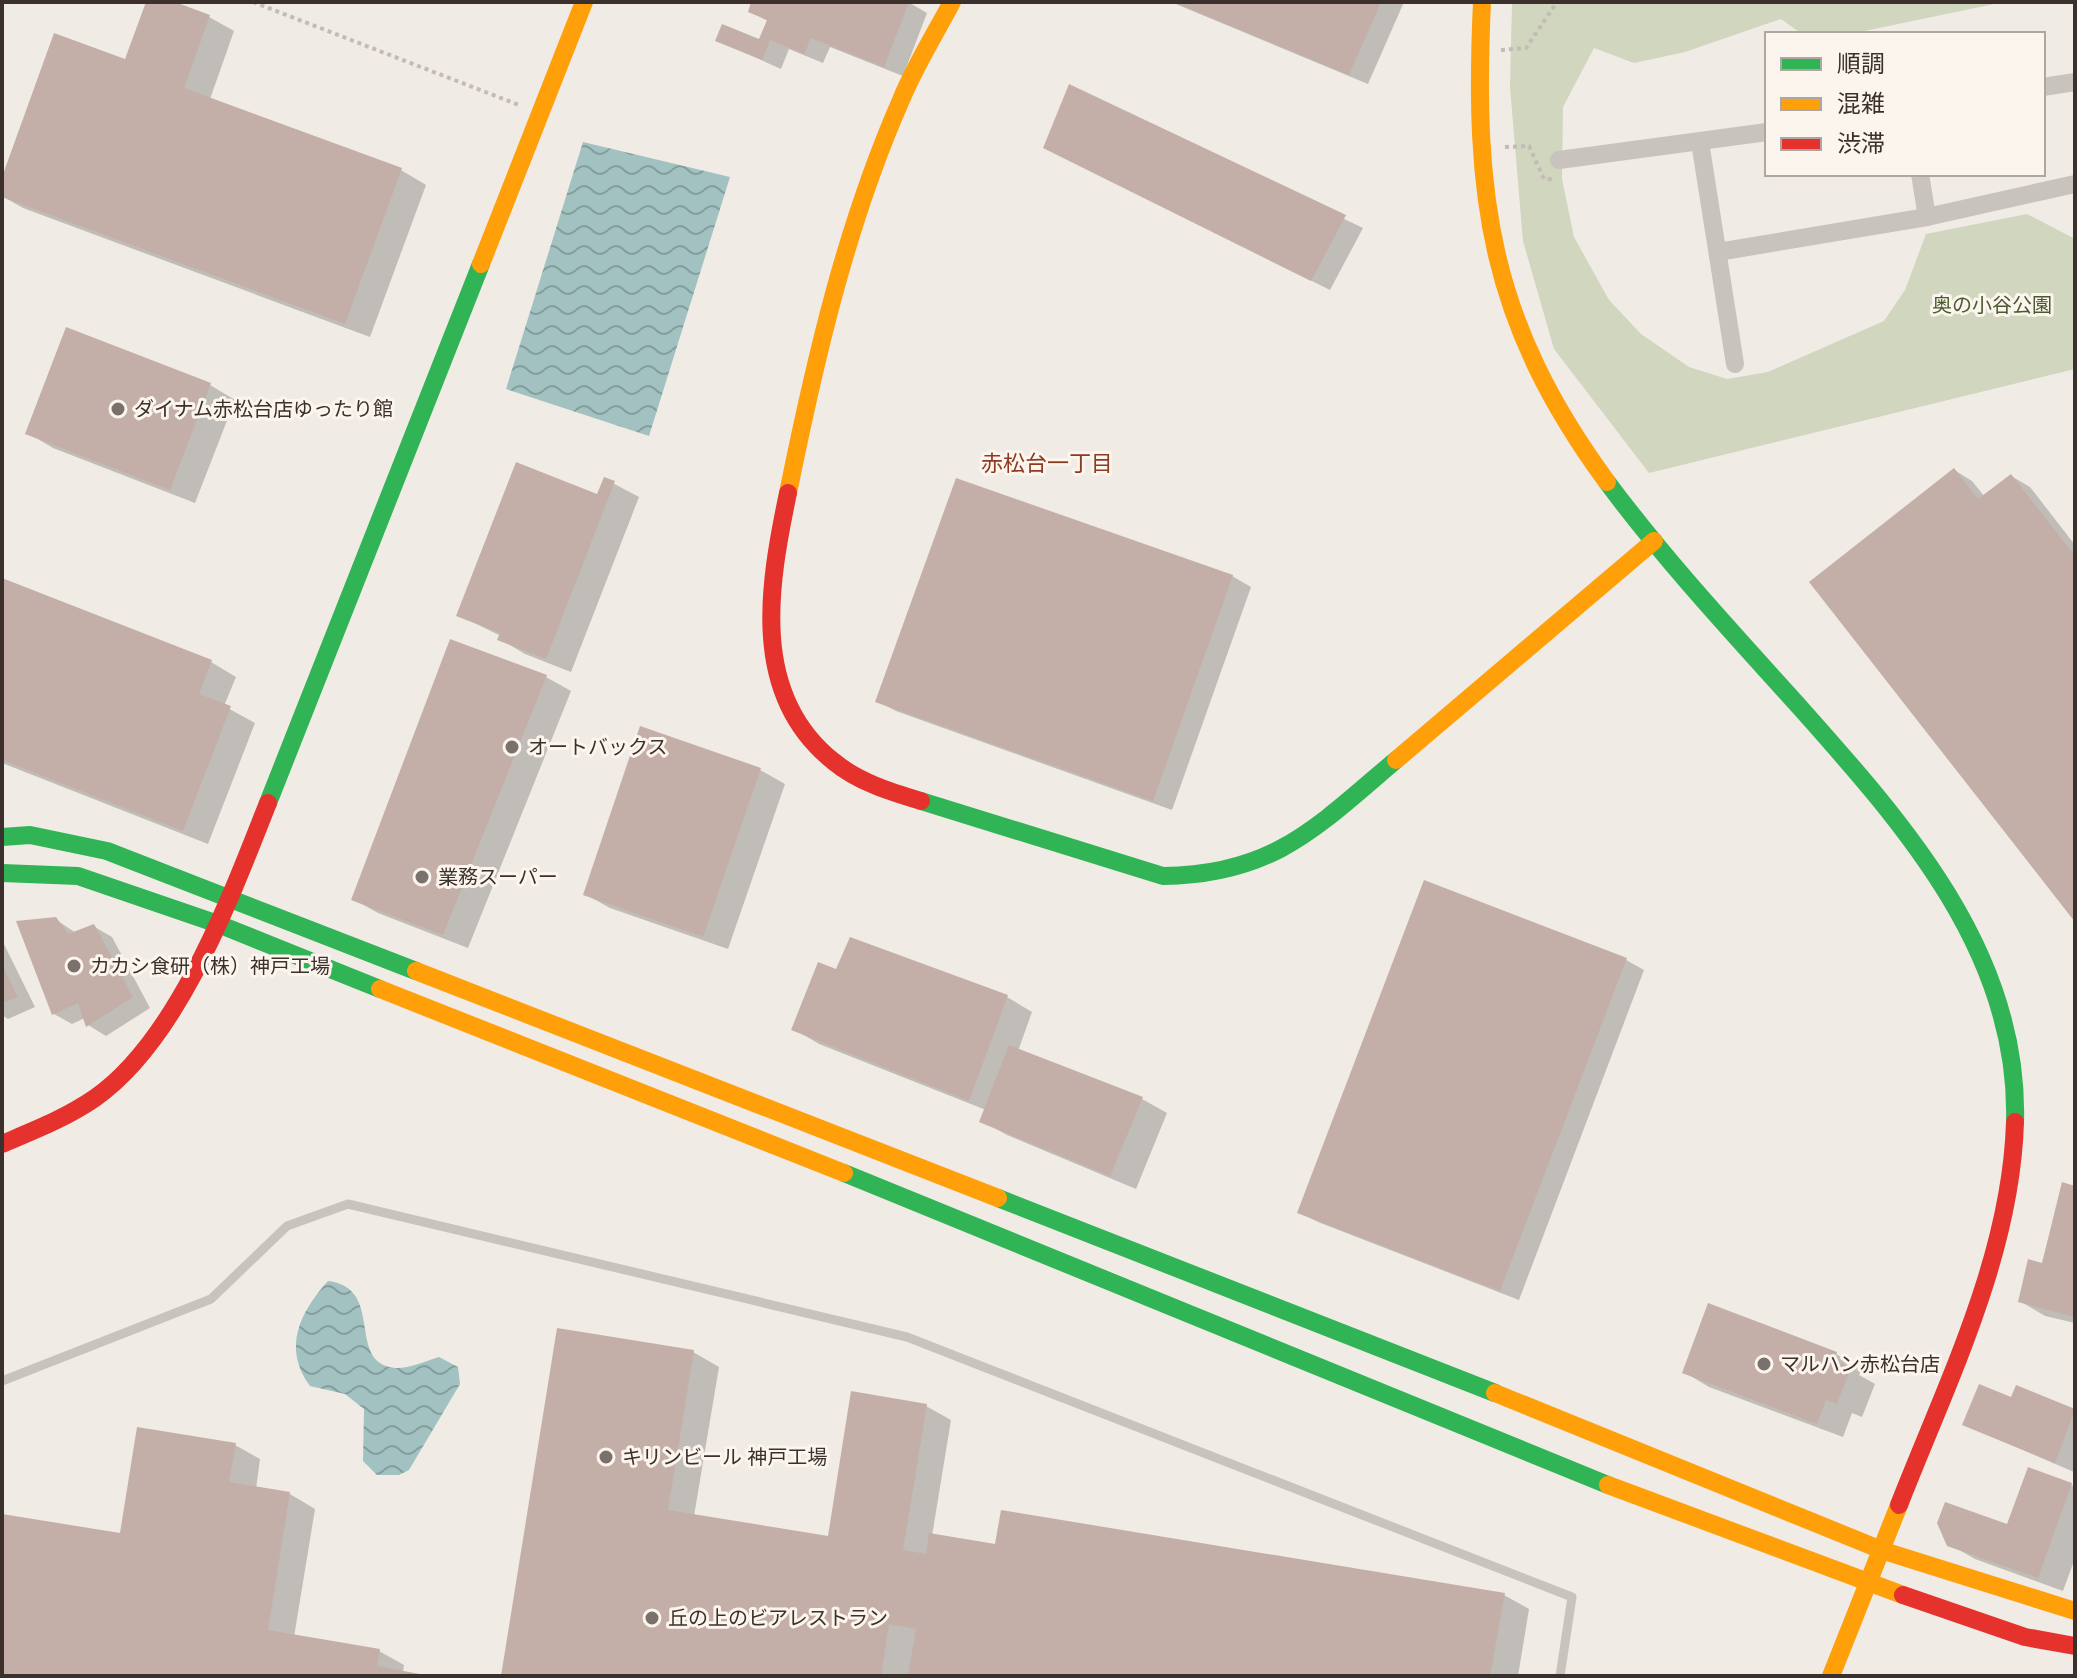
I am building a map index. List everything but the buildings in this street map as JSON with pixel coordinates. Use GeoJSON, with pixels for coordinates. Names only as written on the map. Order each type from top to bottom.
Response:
{"type":"FeatureCollection","features":[{"type":"Feature","properties":{"kind":"street"},"geometry":{"type":"LineString","coordinates":[[2,1144],[60,1120],[98,1096],[139,1057],[192,979],[229,898],[584,2]]}},
{"type":"Feature","properties":{"kind":"street"},"geometry":{"type":"LineString","coordinates":[[952,2],[901,99],[842,262],[808,393],[775,554],[769,603],[772,650],[783,692],[804,728],[832,761],[876,787],[1163,876],[1206,877],[1249,866],[1304,838],[1654,541]]}},
{"type":"Feature","properties":{"kind":"street"},"geometry":{"type":"LineString","coordinates":[[1482,2],[1479,147],[1492,234],[1510,302],[1535,366],[1589,454],[1654,541],[1907,830],[1966,917],[2001,1015],[2011,1067],[2015,1116],[2010,1181],[2000,1233],[1981,1296],[1884,1551],[1831,1676]]}},
{"type":"Feature","properties":{"kind":"street"},"geometry":{"type":"LineString","coordinates":[[2045,87],[2075,82]]}},
{"type":"Feature","properties":{"kind":"street"},"geometry":{"type":"LineString","coordinates":[[1559,160],[1765,132]]}},
{"type":"Feature","properties":{"kind":"street"},"geometry":{"type":"LineString","coordinates":[[1700,142],[1735,364]]}},
{"type":"Feature","properties":{"kind":"street"},"geometry":{"type":"LineString","coordinates":[[1920,176],[1927,217]]}},
{"type":"Feature","properties":{"kind":"street"},"geometry":{"type":"LineString","coordinates":[[1718,252],[1927,217],[2075,184]]}},
{"type":"Feature","properties":{"kind":"street"},"geometry":{"type":"LineString","coordinates":[[2,837],[30,835],[107,851],[1386,1349],[1884,1551],[2075,1611]]}},
{"type":"Feature","properties":{"kind":"street"},"geometry":{"type":"LineString","coordinates":[[2,873],[78,876],[218,924],[1071,1264],[1532,1457],[1871,1584],[2025,1637],[2075,1646]]}},
{"type":"Feature","properties":{"kind":"lane"},"geometry":{"type":"LineString","coordinates":[[2,1381],[211,1299],[287,1226],[348,1204],[907,1337],[1572,1597],[1560,1676]]}},
{"type":"Feature","properties":{"kind":"path"},"geometry":{"type":"LineString","coordinates":[[253,2],[539,113]]}},
{"type":"Feature","properties":{"kind":"path"},"geometry":{"type":"LineString","coordinates":[[1479,51],[1526,48],[1557,2]]}},
{"type":"Feature","properties":{"kind":"path"},"geometry":{"type":"LineString","coordinates":[[1479,147],[1529,146],[1544,179],[1554,180],[1559,160]]}},
{"type":"Feature","properties":{"kind":"green space","name":"奥の小谷公園"},"geometry":{"type":"Polygon","coordinates":[[[1512,2],[2004,2],[1860,32],[1799,32],[1781,19],[1685,52],[1634,63],[1594,48],[1563,107],[1562,179],[1574,237],[1609,300],[1641,334],[1689,367],[1727,379],[1768,372],[1884,321],[1905,290],[1926,234],[2027,214],[2075,239],[2075,369],[1649,473],[1554,349],[1523,241],[1510,87],[1512,2]]]}},
{"type":"Feature","properties":{"kind":"water"},"geometry":{"type":"Polygon","coordinates":[[[583,142],[730,177],[649,436],[506,389],[583,142]]]}},
{"type":"Feature","properties":{"kind":"water"},"geometry":{"type":"Polygon","coordinates":[[[328,1281],[345,1287],[356,1297],[362,1310],[367,1340],[380,1363],[400,1368],[439,1357],[458,1367],[460,1384],[409,1470],[399,1475],[377,1475],[363,1461],[364,1409],[345,1394],[310,1386],[302,1372],[297,1358],[298,1331],[309,1305],[328,1281]]]}},
{"type":"Feature","properties":{"kind":"traffic: fast"},"geometry":{"type":"LineString","coordinates":[[268,803],[481,264]]}},
{"type":"Feature","properties":{"kind":"traffic: fast"},"geometry":{"type":"LineString","coordinates":[[1607,482],[1675,567],[1876,795],[1947,893],[1976,946],[1998,1002],[2011,1060],[2015,1122]]}},
{"type":"Feature","properties":{"kind":"traffic: fast"},"geometry":{"type":"LineString","coordinates":[[921,801],[1163,876],[1201,873],[1235,867],[1291,843],[1317,826],[1396,760]]}},
{"type":"Feature","properties":{"kind":"traffic: fast"},"geometry":{"type":"LineString","coordinates":[[2,837],[30,835],[107,851],[416,971]]}},
{"type":"Feature","properties":{"kind":"traffic: fast"},"geometry":{"type":"LineString","coordinates":[[2,873],[78,876],[218,924],[380,989]]}},
{"type":"Feature","properties":{"kind":"traffic: fast"},"geometry":{"type":"LineString","coordinates":[[844,1173],[1608,1485]]}},
{"type":"Feature","properties":{"kind":"traffic: fast"},"geometry":{"type":"LineString","coordinates":[[998,1198],[1495,1393]]}},
{"type":"Feature","properties":{"kind":"traffic: slow"},"geometry":{"type":"LineString","coordinates":[[481,264],[584,2]]}},
{"type":"Feature","properties":{"kind":"traffic: slow"},"geometry":{"type":"LineString","coordinates":[[788,493],[821,343],[864,195],[907,87],[952,2]]}},
{"type":"Feature","properties":{"kind":"traffic: slow"},"geometry":{"type":"LineString","coordinates":[[1482,2],[1481,137],[1486,197],[1497,255],[1513,311],[1536,366],[1567,423],[1607,482]]}},
{"type":"Feature","properties":{"kind":"traffic: slow"},"geometry":{"type":"LineString","coordinates":[[1396,760],[1654,541]]}},
{"type":"Feature","properties":{"kind":"traffic: slow"},"geometry":{"type":"LineString","coordinates":[[416,971],[998,1198]]}},
{"type":"Feature","properties":{"kind":"traffic: slow"},"geometry":{"type":"LineString","coordinates":[[380,989],[844,1173]]}},
{"type":"Feature","properties":{"kind":"traffic: slow"},"geometry":{"type":"LineString","coordinates":[[1495,1393],[1884,1551],[2075,1611]]}},
{"type":"Feature","properties":{"kind":"traffic: slow"},"geometry":{"type":"LineString","coordinates":[[1608,1485],[1903,1595]]}},
{"type":"Feature","properties":{"kind":"traffic: slow"},"geometry":{"type":"LineString","coordinates":[[1831,1676],[1899,1505]]}},
{"type":"Feature","properties":{"kind":"traffic: jam"},"geometry":{"type":"LineString","coordinates":[[788,493],[772,600],[772,636],[777,671],[788,704],[806,734],[833,761],[875,786],[921,801]]}},
{"type":"Feature","properties":{"kind":"traffic: jam"},"geometry":{"type":"LineString","coordinates":[[2,1144],[62,1118],[95,1098],[125,1072],[152,1040],[199,963],[268,803]]}},
{"type":"Feature","properties":{"kind":"traffic: jam"},"geometry":{"type":"LineString","coordinates":[[1899,1505],[1956,1365],[1989,1270],[2011,1172],[2015,1122]]}},
{"type":"Feature","properties":{"kind":"traffic: jam"},"geometry":{"type":"LineString","coordinates":[[1903,1595],[2025,1637],[2075,1646]]}},
{"type":"Feature","properties":{"kind":"place","name":"ダイナム赤松台店ゆったり館"},"geometry":{"type":"Point","coordinates":[118,409]}},
{"type":"Feature","properties":{"kind":"place","name":"オートバックス"},"geometry":{"type":"Point","coordinates":[512,747]}},
{"type":"Feature","properties":{"kind":"place","name":"業務スーパー"},"geometry":{"type":"Point","coordinates":[422,877]}},
{"type":"Feature","properties":{"kind":"place","name":"カカシ食研（株）神戸工場"},"geometry":{"type":"Point","coordinates":[74,966]}},
{"type":"Feature","properties":{"kind":"place","name":"マルハン赤松台店"},"geometry":{"type":"Point","coordinates":[1764,1364]}},
{"type":"Feature","properties":{"kind":"place","name":"キリンビール 神戸工場"},"geometry":{"type":"Point","coordinates":[606,1457]}},
{"type":"Feature","properties":{"kind":"place","name":"丘の上のビアレストラン"},"geometry":{"type":"Point","coordinates":[652,1618]}},
{"type":"Feature","properties":{"kind":"district","name":"赤松台一丁目"},"geometry":{"type":"Point","coordinates":[1047,463]}}]}
